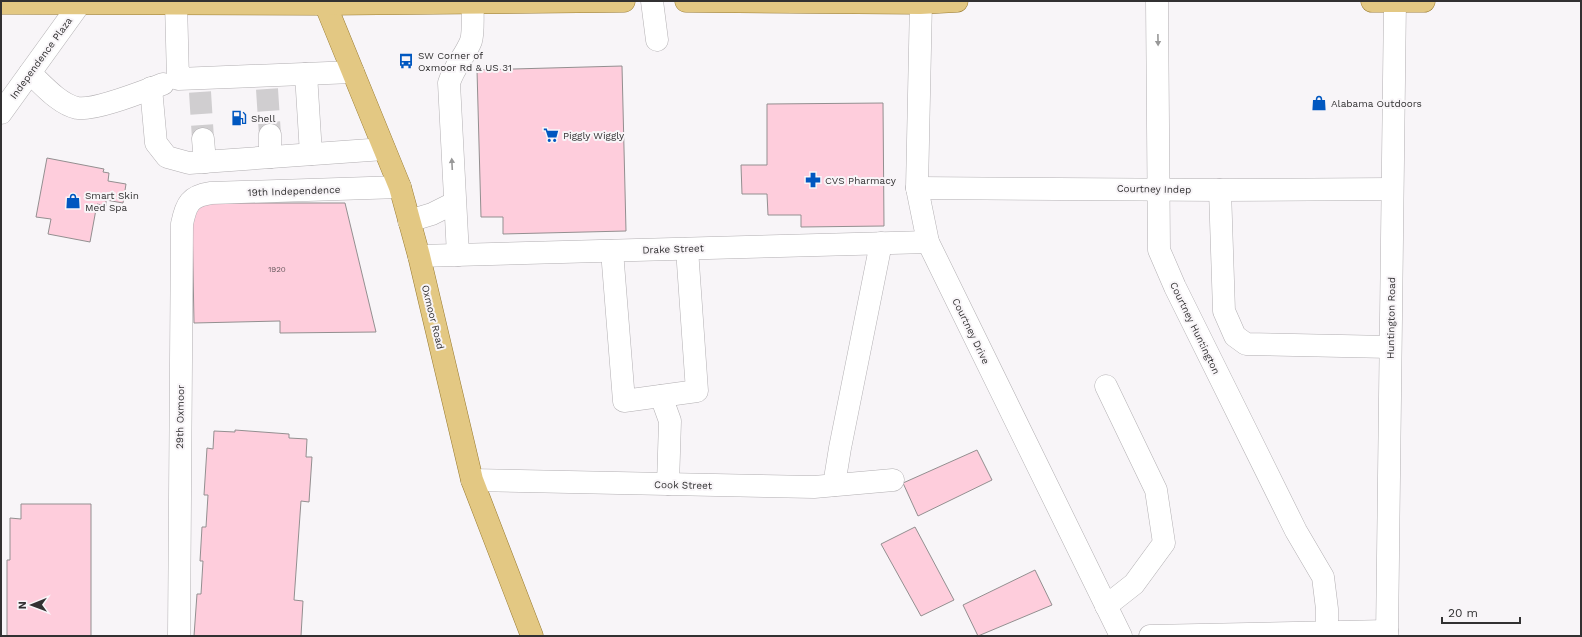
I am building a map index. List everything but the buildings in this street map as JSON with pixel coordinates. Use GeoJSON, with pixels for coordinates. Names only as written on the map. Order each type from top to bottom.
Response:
{"type":"FeatureCollection","features":[{"type":"Feature","properties":{"kind":"main road"},"geometry":{"type":"LineString","coordinates":[[1,2],[176,3],[624,1]]}},
{"type":"Feature","properties":{"kind":"main road"},"geometry":{"type":"LineString","coordinates":[[686,1],[957,1]]}},
{"type":"Feature","properties":{"kind":"main road"},"geometry":{"type":"LineString","coordinates":[[1372,1],[1424,1]]}},
{"type":"Feature","properties":{"kind":"main road","name":"Oxmoor Road"},"geometry":{"type":"LineString","coordinates":[[325,2],[400,187],[472,480],[532,636]]}},
{"type":"Feature","properties":{"kind":"street"},"geometry":{"type":"LineString","coordinates":[[652,1],[657,40]]}},
{"type":"Feature","properties":{"kind":"street","name":"Courtney Huntington"},"geometry":{"type":"LineString","coordinates":[[1157,1],[1159,250],[1175,287],[1296,531],[1323,577],[1327,609],[1327,632]]}},
{"type":"Feature","properties":{"kind":"street","name":"Huntington Road"},"geometry":{"type":"LineString","coordinates":[[1387,633],[1395,1]]}},
{"type":"Feature","properties":{"kind":"street","name":"Independence Plaza"},"geometry":{"type":"LineString","coordinates":[[1,113],[81,2]]}},
{"type":"Feature","properties":{"kind":"street"},"geometry":{"type":"LineString","coordinates":[[458,255],[448,83],[453,70],[467,52],[472,39],[473,2]]}},
{"type":"Feature","properties":{"kind":"street","name":"Courtney Drive"},"geometry":{"type":"LineString","coordinates":[[920,2],[917,188],[928,242],[1121,636]]}},
{"type":"Feature","properties":{"kind":"street"},"geometry":{"type":"LineString","coordinates":[[176,3],[178,79]]}},
{"type":"Feature","properties":{"kind":"street"},"geometry":{"type":"LineString","coordinates":[[30,74],[64,102],[78,108],[97,106],[178,79],[200,85],[266,83],[306,74],[353,72]]}},
{"type":"Feature","properties":{"kind":"street"},"geometry":{"type":"LineString","coordinates":[[306,74],[311,154]]}},
{"type":"Feature","properties":{"kind":"street"},"geometry":{"type":"LineString","coordinates":[[151,88],[156,143],[167,157],[189,163],[384,149]]}},
{"type":"Feature","properties":{"kind":"street"},"geometry":{"type":"LineString","coordinates":[[270,135],[270,157]]}},
{"type":"Feature","properties":{"kind":"street"},"geometry":{"type":"LineString","coordinates":[[203,138],[205,162]]}},
{"type":"Feature","properties":{"kind":"street","name":"19th Independence"},"geometry":{"type":"LineString","coordinates":[[190,201],[200,195],[212,193],[400,187]]}},
{"type":"Feature","properties":{"kind":"street","name":"Courtney Indep"},"geometry":{"type":"LineString","coordinates":[[917,188],[1220,190],[1392,189]]}},
{"type":"Feature","properties":{"kind":"street"},"geometry":{"type":"LineString","coordinates":[[1220,190],[1224,311],[1234,336],[1246,344],[1390,347]]}},
{"type":"Feature","properties":{"kind":"street","name":"29th Oxmoor"},"geometry":{"type":"LineString","coordinates":[[178,636],[182,224],[184,211],[190,201]]}},
{"type":"Feature","properties":{"kind":"street"},"geometry":{"type":"LineString","coordinates":[[409,221],[432,214],[454,203]]}},
{"type":"Feature","properties":{"kind":"street","name":"Drake Street"},"geometry":{"type":"LineString","coordinates":[[418,256],[928,242]]}},
{"type":"Feature","properties":{"kind":"street"},"geometry":{"type":"LineString","coordinates":[[834,485],[881,243]]}},
{"type":"Feature","properties":{"kind":"street"},"geometry":{"type":"LineString","coordinates":[[612,251],[624,401],[697,391],[687,249]]}},
{"type":"Feature","properties":{"kind":"street"},"geometry":{"type":"LineString","coordinates":[[1106,386],[1156,490],[1164,543],[1134,584],[1106,606]]}},
{"type":"Feature","properties":{"kind":"street"},"geometry":{"type":"LineString","coordinates":[[661,396],[670,421],[668,484]]}},
{"type":"Feature","properties":{"kind":"street","name":"Cook Street"},"geometry":{"type":"LineString","coordinates":[[472,480],[814,487],[892,480]]}},
{"type":"Feature","properties":{"kind":"street"},"geometry":{"type":"LineString","coordinates":[[1150,636],[1327,632],[1387,633]]}},
{"type":"Feature","properties":{"kind":"tunnel"},"geometry":{"type":"LineString","coordinates":[[267,89],[270,135]]}},
{"type":"Feature","properties":{"kind":"tunnel"},"geometry":{"type":"LineString","coordinates":[[200,92],[203,139]]}},
{"type":"Feature","properties":{"kind":"place","name":"SW Corner of Oxmoor Rd & US 31"},"geometry":{"type":"Point","coordinates":[406,61]}},
{"type":"Feature","properties":{"kind":"place","name":"Alabama Outdoors"},"geometry":{"type":"Point","coordinates":[1319,103]}},
{"type":"Feature","properties":{"kind":"place","name":"Shell"},"geometry":{"type":"Point","coordinates":[239,118]}},
{"type":"Feature","properties":{"kind":"place","name":"Piggly Wiggly"},"geometry":{"type":"Point","coordinates":[551,135]}},
{"type":"Feature","properties":{"kind":"place","name":"CVS Pharmacy"},"geometry":{"type":"Point","coordinates":[813,180]}},
{"type":"Feature","properties":{"kind":"place","name":"Smart Skin Med Spa"},"geometry":{"type":"Point","coordinates":[73,201]}}]}
